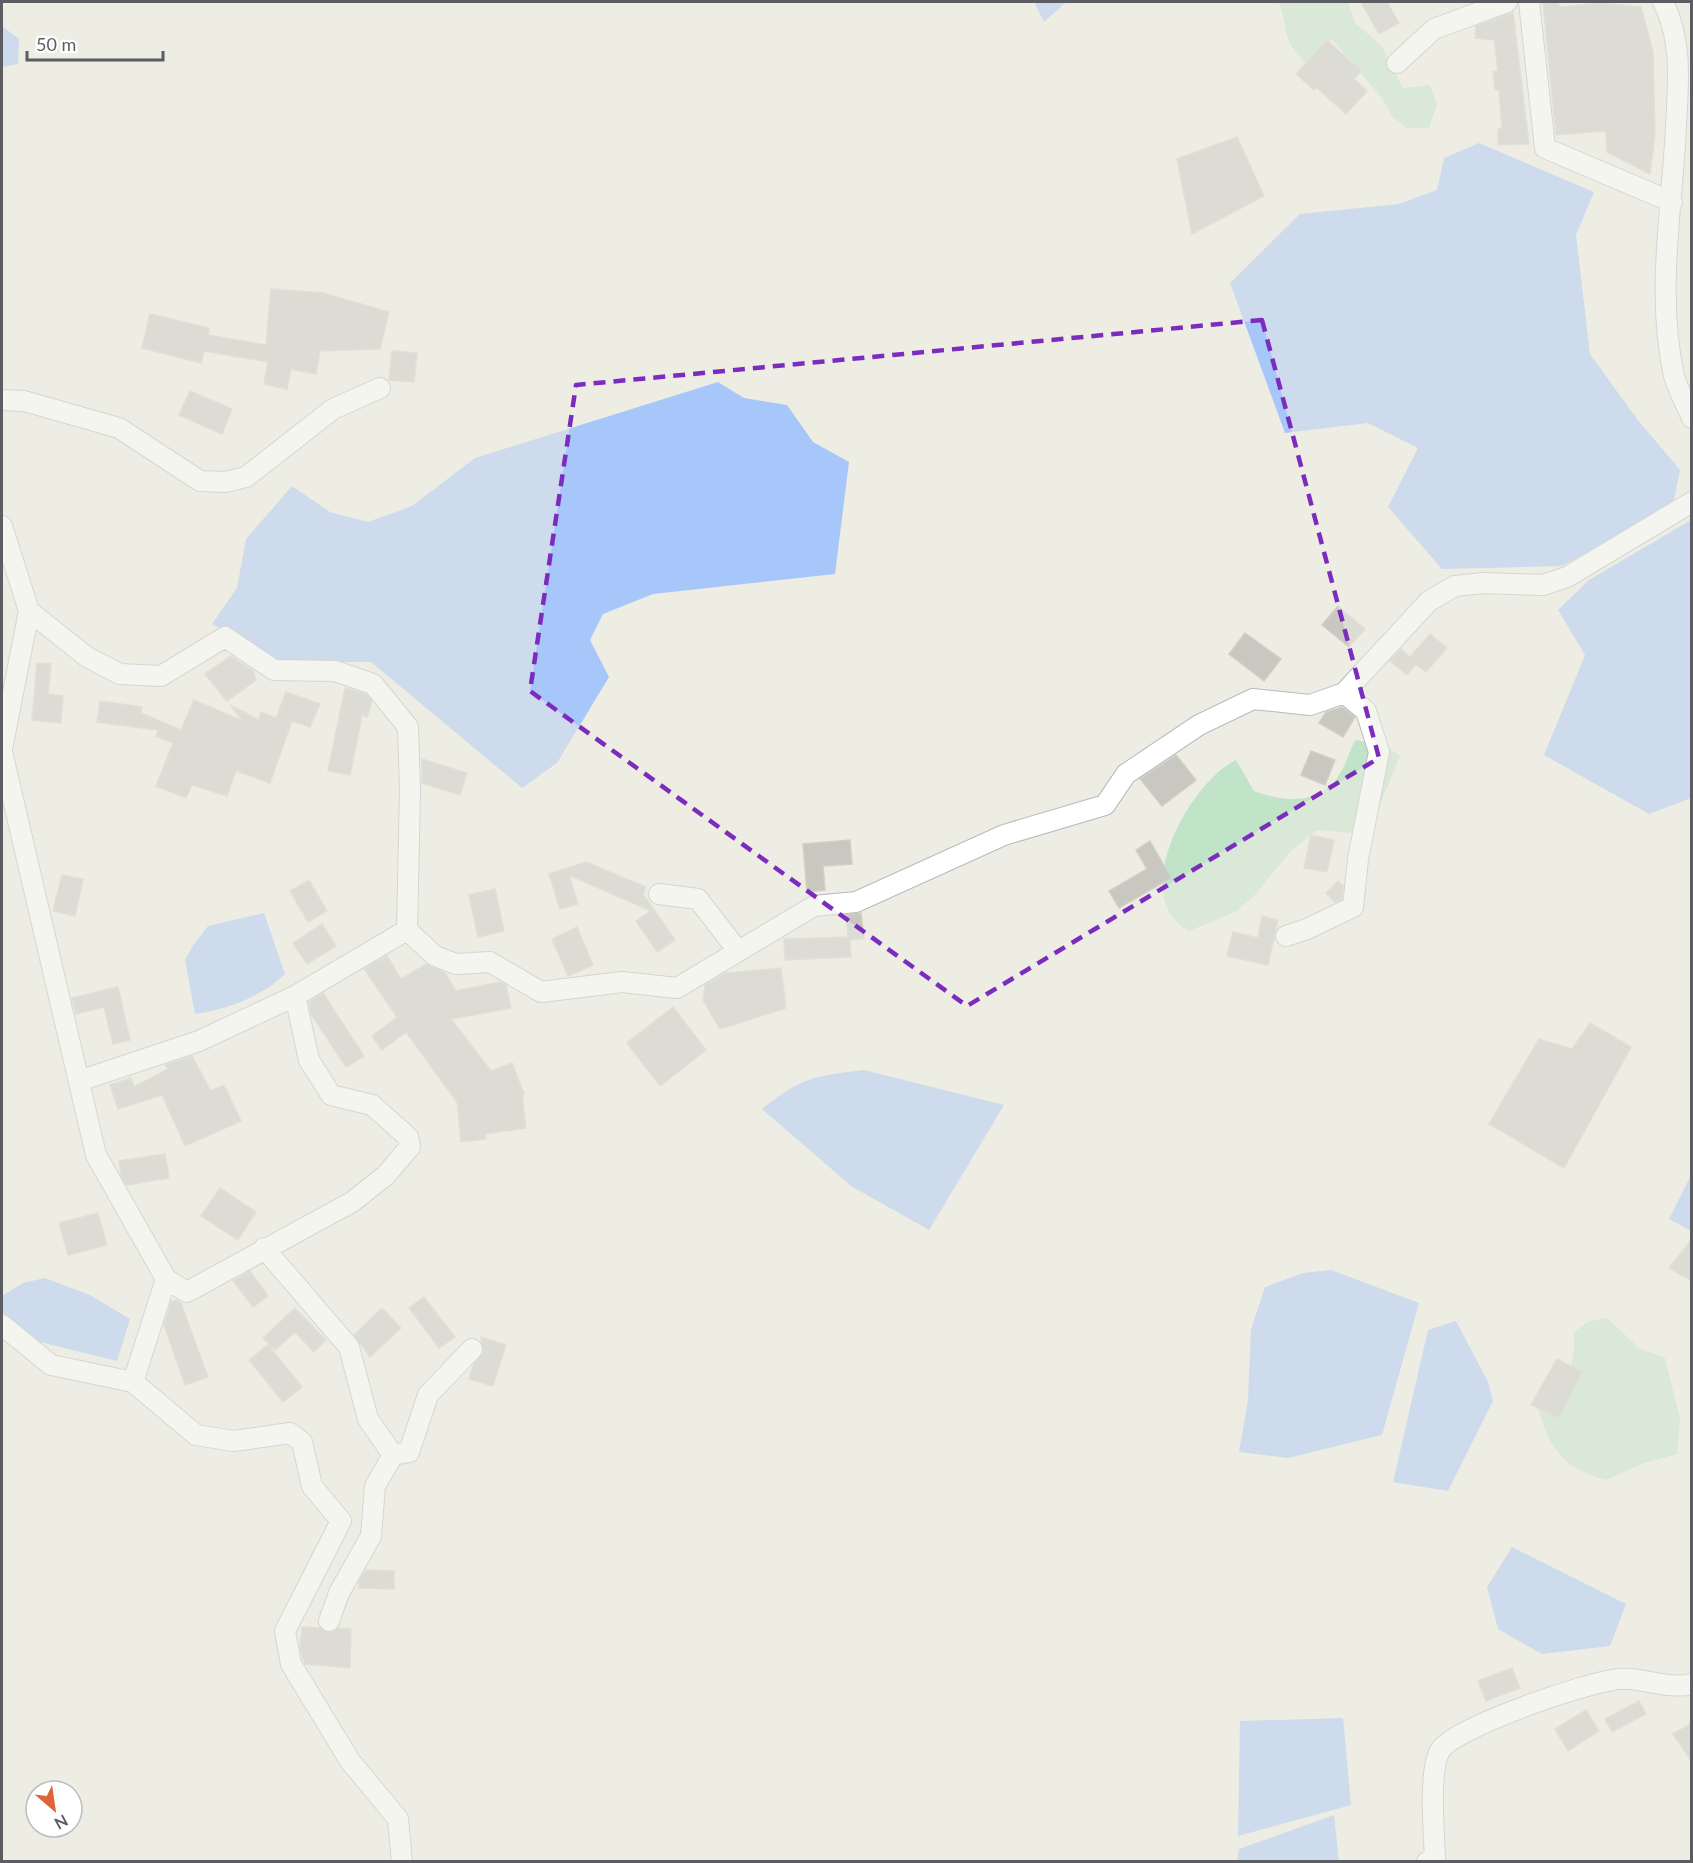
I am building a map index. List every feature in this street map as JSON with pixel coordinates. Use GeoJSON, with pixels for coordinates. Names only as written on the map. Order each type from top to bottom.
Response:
{"type":"FeatureCollection","features":[{"type":"Feature","properties":{"kind":"street"},"geometry":{"type":"LineString","coordinates":[[1397,63],[1434,29],[1507,2]]}},
{"type":"Feature","properties":{"kind":"street"},"geometry":{"type":"LineString","coordinates":[[1529,2],[1545,148],[1672,202]]}},
{"type":"Feature","properties":{"kind":"street"},"geometry":{"type":"LineString","coordinates":[[1663,2],[1674,32],[1679,65],[1666,268],[1666,330],[1675,378],[1692,418]]}},
{"type":"Feature","properties":{"kind":"street"},"geometry":{"type":"LineString","coordinates":[[2,400],[24,401],[119,428],[200,481],[225,482],[246,477],[333,409],[380,388]]}},
{"type":"Feature","properties":{"kind":"street"},"geometry":{"type":"LineString","coordinates":[[29,611],[87,657],[120,674],[161,675],[225,637],[274,670],[335,671],[373,684],[408,726],[410,790],[407,930],[435,956],[456,964],[490,962],[541,992],[622,982],[677,988],[814,906],[856,902],[1004,835],[1105,805],[1126,774],[1198,725],[1253,699],[1310,705],[1344,693],[1429,601],[1455,586],[1484,583],[1543,585],[1567,577],[1692,502]]}},
{"type":"Feature","properties":{"kind":"street"},"geometry":{"type":"LineString","coordinates":[[2,526],[29,611],[2,751],[96,1155],[166,1279],[187,1292],[352,1202],[385,1176],[410,1147],[408,1137],[372,1105],[331,1095],[309,1060],[295,996]]}},
{"type":"Feature","properties":{"kind":"street"},"geometry":{"type":"LineString","coordinates":[[1286,936],[1307,929],[1353,907],[1358,859],[1379,752],[1366,711],[1344,693]]}},
{"type":"Feature","properties":{"kind":"street"},"geometry":{"type":"LineString","coordinates":[[659,894],[698,899],[738,951]]}},
{"type":"Feature","properties":{"kind":"street"},"geometry":{"type":"LineString","coordinates":[[79,1081],[199,1041],[295,996],[407,930]]}},
{"type":"Feature","properties":{"kind":"street"},"geometry":{"type":"LineString","coordinates":[[264,1248],[349,1347],[368,1419],[393,1455]]}},
{"type":"Feature","properties":{"kind":"street"},"geometry":{"type":"LineString","coordinates":[[132,1382],[166,1279]]}},
{"type":"Feature","properties":{"kind":"street"},"geometry":{"type":"LineString","coordinates":[[2,1325],[51,1365],[132,1382],[196,1435],[234,1442],[290,1433],[302,1442],[312,1486],[341,1521],[285,1631],[291,1664],[350,1761],[398,1819],[402,1862]]}},
{"type":"Feature","properties":{"kind":"street"},"geometry":{"type":"LineString","coordinates":[[329,1621],[339,1593],[371,1536],[375,1486],[393,1455],[409,1452],[428,1395],[472,1349]]}},
{"type":"Feature","properties":{"kind":"street"},"geometry":{"type":"LineString","coordinates":[[1427,1862],[1436,1858],[1435,1771],[1441,1750],[1462,1734],[1570,1689],[1620,1679],[1692,1684]]}},
{"type":"Feature","properties":{"kind":"highlighted area"},"geometry":{"type":"Polygon","coordinates":[[[1262,320],[1379,758],[967,1006],[530,691],[576,385],[1262,320]]]}},
{"type":"Feature","properties":{"kind":"green space"},"geometry":{"type":"Polygon","coordinates":[[[1279,2],[1345,2],[1349,5],[1355,23],[1382,46],[1403,88],[1430,85],[1437,104],[1429,128],[1407,128],[1392,116],[1382,98],[1332,39],[1309,65],[1289,42],[1279,2]]]}},
{"type":"Feature","properties":{"kind":"green space"},"geometry":{"type":"Polygon","coordinates":[[[1355,740],[1384,745],[1400,756],[1374,819],[1351,833],[1317,830],[1291,851],[1253,897],[1235,912],[1189,931],[1171,915],[1163,893],[1164,868],[1172,841],[1184,815],[1200,791],[1218,772],[1236,760],[1254,791],[1277,798],[1311,797],[1331,785],[1339,775],[1355,740]]]}},
{"type":"Feature","properties":{"kind":"green space"},"geometry":{"type":"Polygon","coordinates":[[[1607,1318],[1639,1348],[1665,1358],[1680,1419],[1677,1454],[1644,1463],[1606,1480],[1579,1469],[1560,1455],[1547,1434],[1538,1406],[1562,1381],[1571,1366],[1574,1332],[1587,1322],[1607,1318]]]}},
{"type":"Feature","properties":{"kind":"water"},"geometry":{"type":"Polygon","coordinates":[[[1034,2],[1066,2],[1044,22],[1034,2]]]}},
{"type":"Feature","properties":{"kind":"water"},"geometry":{"type":"Polygon","coordinates":[[[2,26],[19,39],[18,64],[2,67],[2,26]]]}},
{"type":"Feature","properties":{"kind":"water"},"geometry":{"type":"Polygon","coordinates":[[[1479,143],[1594,192],[1576,235],[1590,354],[1637,419],[1680,470],[1673,505],[1562,566],[1442,569],[1388,507],[1418,448],[1368,423],[1285,433],[1230,283],[1300,214],[1399,204],[1437,190],[1444,158],[1479,143]]]}},
{"type":"Feature","properties":{"kind":"water"},"geometry":{"type":"Polygon","coordinates":[[[718,382],[744,398],[787,405],[813,442],[849,462],[835,574],[653,594],[603,614],[590,640],[609,677],[557,763],[522,788],[371,662],[282,662],[212,624],[237,588],[246,539],[292,486],[330,512],[368,522],[412,506],[475,458],[718,382]]]}},
{"type":"Feature","properties":{"kind":"water"},"geometry":{"type":"Polygon","coordinates":[[[1691,520],[1691,798],[1649,814],[1544,755],[1585,655],[1558,610],[1589,580],[1691,520]]]}},
{"type":"Feature","properties":{"kind":"water"},"geometry":{"type":"Polygon","coordinates":[[[264,913],[285,974],[266,989],[243,1001],[195,1014],[185,960],[194,944],[208,926],[264,913]]]}},
{"type":"Feature","properties":{"kind":"water"},"geometry":{"type":"Polygon","coordinates":[[[864,1070],[1004,1105],[929,1230],[851,1186],[762,1109],[788,1090],[809,1080],[864,1070]]]}},
{"type":"Feature","properties":{"kind":"water"},"geometry":{"type":"Polygon","coordinates":[[[1691,1175],[1691,1231],[1669,1219],[1691,1175]]]}},
{"type":"Feature","properties":{"kind":"water"},"geometry":{"type":"Polygon","coordinates":[[[1331,1270],[1419,1303],[1382,1435],[1288,1458],[1239,1452],[1248,1400],[1251,1329],[1265,1287],[1303,1273],[1331,1270]]]}},
{"type":"Feature","properties":{"kind":"water"},"geometry":{"type":"Polygon","coordinates":[[[45,1278],[90,1295],[130,1319],[117,1361],[40,1342],[2,1312],[2,1296],[23,1283],[45,1278]]]}},
{"type":"Feature","properties":{"kind":"water"},"geometry":{"type":"Polygon","coordinates":[[[1456,1321],[1488,1382],[1493,1401],[1448,1491],[1393,1482],[1428,1330],[1456,1321]]]}},
{"type":"Feature","properties":{"kind":"water"},"geometry":{"type":"Polygon","coordinates":[[[1512,1547],[1626,1604],[1610,1646],[1542,1654],[1498,1629],[1487,1587],[1512,1547]]]}},
{"type":"Feature","properties":{"kind":"water"},"geometry":{"type":"Polygon","coordinates":[[[1343,1718],[1351,1805],[1238,1836],[1240,1721],[1343,1718]]]}},
{"type":"Feature","properties":{"kind":"water"},"geometry":{"type":"Polygon","coordinates":[[[1334,1815],[1339,1861],[1237,1861],[1239,1849],[1334,1815]]]}},
{"type":"Feature","properties":{"kind":"building"},"geometry":{"type":"Polygon","coordinates":[[[1361,2],[1387,2],[1399,23],[1379,34],[1361,2]]]}},
{"type":"Feature","properties":{"kind":"building"},"geometry":{"type":"Polygon","coordinates":[[[1543,2],[1557,2],[1560,7],[1602,3],[1641,7],[1653,52],[1655,135],[1650,174],[1607,152],[1606,131],[1556,135],[1543,2]]]}},
{"type":"Feature","properties":{"kind":"building"},"geometry":{"type":"Polygon","coordinates":[[[1513,12],[1529,144],[1498,145],[1498,129],[1502,129],[1499,90],[1495,90],[1493,71],[1498,71],[1494,40],[1475,38],[1476,26],[1513,12]]]}},
{"type":"Feature","properties":{"kind":"building"},"geometry":{"type":"Polygon","coordinates":[[[1327,40],[1361,71],[1354,79],[1367,91],[1346,114],[1316,87],[1314,90],[1296,74],[1327,40]]]}},
{"type":"Feature","properties":{"kind":"building"},"geometry":{"type":"Polygon","coordinates":[[[1237,137],[1264,196],[1192,234],[1177,159],[1237,137]]]}},
{"type":"Feature","properties":{"kind":"building"},"geometry":{"type":"Polygon","coordinates":[[[271,289],[323,293],[389,312],[380,349],[320,351],[316,374],[291,369],[287,389],[264,384],[268,362],[204,351],[201,363],[142,348],[150,314],[209,328],[208,335],[266,345],[271,289]]]}},
{"type":"Feature","properties":{"kind":"building"},"geometry":{"type":"Polygon","coordinates":[[[392,351],[417,353],[414,382],[389,380],[392,351]]]}},
{"type":"Feature","properties":{"kind":"building"},"geometry":{"type":"Polygon","coordinates":[[[190,391],[232,409],[222,434],[179,415],[190,391]]]}},
{"type":"Feature","properties":{"kind":"building"},"geometry":{"type":"Polygon","coordinates":[[[1338,606],[1365,629],[1349,647],[1322,625],[1338,606]]]}},
{"type":"Feature","properties":{"kind":"building"},"geometry":{"type":"Polygon","coordinates":[[[1245,633],[1281,659],[1264,681],[1229,654],[1245,633]]]}},
{"type":"Feature","properties":{"kind":"building"},"geometry":{"type":"Polygon","coordinates":[[[1430,634],[1447,648],[1426,672],[1416,664],[1407,675],[1390,661],[1401,649],[1410,657],[1430,634]]]}},
{"type":"Feature","properties":{"kind":"building"},"geometry":{"type":"Polygon","coordinates":[[[231,656],[253,671],[256,680],[227,701],[205,674],[231,656]]]}},
{"type":"Feature","properties":{"kind":"building"},"geometry":{"type":"Polygon","coordinates":[[[37,663],[51,664],[48,694],[63,696],[61,723],[32,720],[37,663]]]}},
{"type":"Feature","properties":{"kind":"building"},"geometry":{"type":"Polygon","coordinates":[[[345,688],[366,694],[372,701],[367,717],[362,715],[350,775],[328,771],[345,688]]]}},
{"type":"Feature","properties":{"kind":"building"},"geometry":{"type":"Polygon","coordinates":[[[286,692],[320,704],[310,727],[292,721],[270,783],[236,771],[227,796],[192,785],[186,798],[156,786],[173,743],[156,736],[158,730],[97,722],[100,701],[142,707],[141,713],[181,730],[194,700],[243,721],[230,705],[259,720],[261,712],[276,718],[286,692]]]}},
{"type":"Feature","properties":{"kind":"building"},"geometry":{"type":"Polygon","coordinates":[[[1342,707],[1355,717],[1343,737],[1319,723],[1326,712],[1342,707]]]}},
{"type":"Feature","properties":{"kind":"building"},"geometry":{"type":"Polygon","coordinates":[[[1311,751],[1335,760],[1325,785],[1301,775],[1311,751]]]}},
{"type":"Feature","properties":{"kind":"building"},"geometry":{"type":"Polygon","coordinates":[[[1176,755],[1196,780],[1162,806],[1140,779],[1176,755]]]}},
{"type":"Feature","properties":{"kind":"building"},"geometry":{"type":"Polygon","coordinates":[[[422,759],[467,773],[460,795],[422,783],[422,759]]]}},
{"type":"Feature","properties":{"kind":"building"},"geometry":{"type":"Polygon","coordinates":[[[1311,835],[1334,840],[1327,872],[1304,868],[1311,835]]]}},
{"type":"Feature","properties":{"kind":"building"},"geometry":{"type":"Polygon","coordinates":[[[850,840],[852,864],[823,866],[825,890],[807,892],[803,844],[850,840]]]}},
{"type":"Feature","properties":{"kind":"building"},"geometry":{"type":"Polygon","coordinates":[[[1150,841],[1171,878],[1119,908],[1109,891],[1147,869],[1136,850],[1150,841]]]}},
{"type":"Feature","properties":{"kind":"building"},"geometry":{"type":"Polygon","coordinates":[[[586,862],[646,887],[643,894],[675,940],[657,952],[636,921],[651,911],[569,875],[578,904],[560,909],[549,874],[586,862]]]}},
{"type":"Feature","properties":{"kind":"building"},"geometry":{"type":"Polygon","coordinates":[[[62,875],[83,879],[75,916],[53,911],[62,875]]]}},
{"type":"Feature","properties":{"kind":"building"},"geometry":{"type":"Polygon","coordinates":[[[309,880],[327,911],[308,922],[290,891],[309,880]]]}},
{"type":"Feature","properties":{"kind":"building"},"geometry":{"type":"Polygon","coordinates":[[[1338,881],[1343,885],[1342,899],[1335,902],[1326,893],[1338,881]]]}},
{"type":"Feature","properties":{"kind":"building"},"geometry":{"type":"Polygon","coordinates":[[[495,889],[504,931],[478,937],[469,895],[495,889]]]}},
{"type":"Feature","properties":{"kind":"building"},"geometry":{"type":"Polygon","coordinates":[[[861,913],[864,938],[850,940],[851,957],[785,960],[784,939],[848,937],[846,915],[861,913]]]}},
{"type":"Feature","properties":{"kind":"building"},"geometry":{"type":"Polygon","coordinates":[[[1262,916],[1278,920],[1268,965],[1227,956],[1233,932],[1258,938],[1262,916]]]}},
{"type":"Feature","properties":{"kind":"building"},"geometry":{"type":"Polygon","coordinates":[[[322,924],[336,946],[307,964],[293,943],[322,924]]]}},
{"type":"Feature","properties":{"kind":"building"},"geometry":{"type":"Polygon","coordinates":[[[577,927],[593,965],[568,976],[552,939],[577,927]]]}},
{"type":"Feature","properties":{"kind":"building"},"geometry":{"type":"Polygon","coordinates":[[[387,956],[401,979],[426,964],[445,973],[456,991],[500,982],[506,985],[511,1008],[451,1019],[491,1071],[512,1063],[524,1094],[522,1095],[526,1128],[485,1134],[486,1139],[461,1142],[457,1102],[406,1032],[382,1050],[372,1036],[397,1017],[364,969],[387,956]]]}},
{"type":"Feature","properties":{"kind":"building"},"geometry":{"type":"Polygon","coordinates":[[[781,968],[786,1008],[720,1029],[703,1000],[705,985],[726,973],[781,968]]]}},
{"type":"Feature","properties":{"kind":"building"},"geometry":{"type":"Polygon","coordinates":[[[118,987],[130,1040],[113,1044],[104,1007],[76,1014],[72,998],[118,987]]]}},
{"type":"Feature","properties":{"kind":"building"},"geometry":{"type":"Polygon","coordinates":[[[323,993],[364,1056],[346,1067],[311,1014],[309,1002],[323,993]]]}},
{"type":"Feature","properties":{"kind":"building"},"geometry":{"type":"Polygon","coordinates":[[[673,1007],[706,1050],[660,1086],[627,1043],[673,1007]]]}},
{"type":"Feature","properties":{"kind":"building"},"geometry":{"type":"Polygon","coordinates":[[[1590,1023],[1631,1047],[1564,1168],[1489,1124],[1539,1039],[1572,1049],[1590,1023]]]}},
{"type":"Feature","properties":{"kind":"building"},"geometry":{"type":"Polygon","coordinates":[[[192,1056],[211,1091],[224,1085],[241,1121],[185,1146],[162,1095],[118,1109],[110,1085],[131,1078],[134,1087],[168,1069],[165,1065],[192,1056]]]}},
{"type":"Feature","properties":{"kind":"building"},"geometry":{"type":"Polygon","coordinates":[[[165,1154],[169,1178],[127,1185],[121,1176],[119,1161],[165,1154]]]}},
{"type":"Feature","properties":{"kind":"building"},"geometry":{"type":"Polygon","coordinates":[[[220,1188],[256,1212],[238,1240],[201,1216],[220,1188]]]}},
{"type":"Feature","properties":{"kind":"building"},"geometry":{"type":"Polygon","coordinates":[[[98,1213],[107,1245],[68,1255],[59,1223],[98,1213]]]}},
{"type":"Feature","properties":{"kind":"building"},"geometry":{"type":"Polygon","coordinates":[[[1692,1239],[1692,1281],[1669,1268],[1692,1239]]]}},
{"type":"Feature","properties":{"kind":"building"},"geometry":{"type":"Polygon","coordinates":[[[250,1271],[268,1296],[253,1307],[233,1281],[250,1271]]]}},
{"type":"Feature","properties":{"kind":"building"},"geometry":{"type":"Polygon","coordinates":[[[424,1297],[455,1337],[439,1348],[409,1308],[424,1297]]]}},
{"type":"Feature","properties":{"kind":"building"},"geometry":{"type":"Polygon","coordinates":[[[177,1300],[181,1303],[208,1377],[185,1385],[164,1325],[171,1302],[177,1300]]]}},
{"type":"Feature","properties":{"kind":"building"},"geometry":{"type":"Polygon","coordinates":[[[295,1308],[326,1340],[314,1352],[295,1332],[275,1350],[263,1338],[295,1308]]]}},
{"type":"Feature","properties":{"kind":"building"},"geometry":{"type":"Polygon","coordinates":[[[382,1308],[401,1328],[370,1357],[354,1335],[382,1308]]]}},
{"type":"Feature","properties":{"kind":"building"},"geometry":{"type":"Polygon","coordinates":[[[481,1337],[506,1345],[493,1386],[469,1379],[473,1366],[483,1352],[481,1337]]]}},
{"type":"Feature","properties":{"kind":"building"},"geometry":{"type":"Polygon","coordinates":[[[268,1345],[302,1387],[283,1402],[249,1360],[268,1345]]]}},
{"type":"Feature","properties":{"kind":"building"},"geometry":{"type":"Polygon","coordinates":[[[1557,1359],[1582,1372],[1559,1418],[1531,1405],[1557,1359]]]}},
{"type":"Feature","properties":{"kind":"building"},"geometry":{"type":"Polygon","coordinates":[[[366,1570],[394,1571],[394,1589],[359,1588],[359,1581],[366,1570]]]}},
{"type":"Feature","properties":{"kind":"building"},"geometry":{"type":"Polygon","coordinates":[[[302,1627],[320,1628],[331,1633],[338,1628],[351,1629],[350,1668],[305,1664],[300,1649],[302,1627]]]}},
{"type":"Feature","properties":{"kind":"building"},"geometry":{"type":"Polygon","coordinates":[[[1512,1668],[1520,1688],[1486,1701],[1478,1681],[1512,1668]]]}},
{"type":"Feature","properties":{"kind":"building"},"geometry":{"type":"Polygon","coordinates":[[[1639,1701],[1646,1714],[1612,1732],[1605,1719],[1639,1701]]]}},
{"type":"Feature","properties":{"kind":"building"},"geometry":{"type":"Polygon","coordinates":[[[1586,1710],[1599,1731],[1568,1751],[1555,1729],[1586,1710]]]}},
{"type":"Feature","properties":{"kind":"building"},"geometry":{"type":"Polygon","coordinates":[[[1692,1723],[1692,1762],[1673,1734],[1692,1723]]]}}]}
